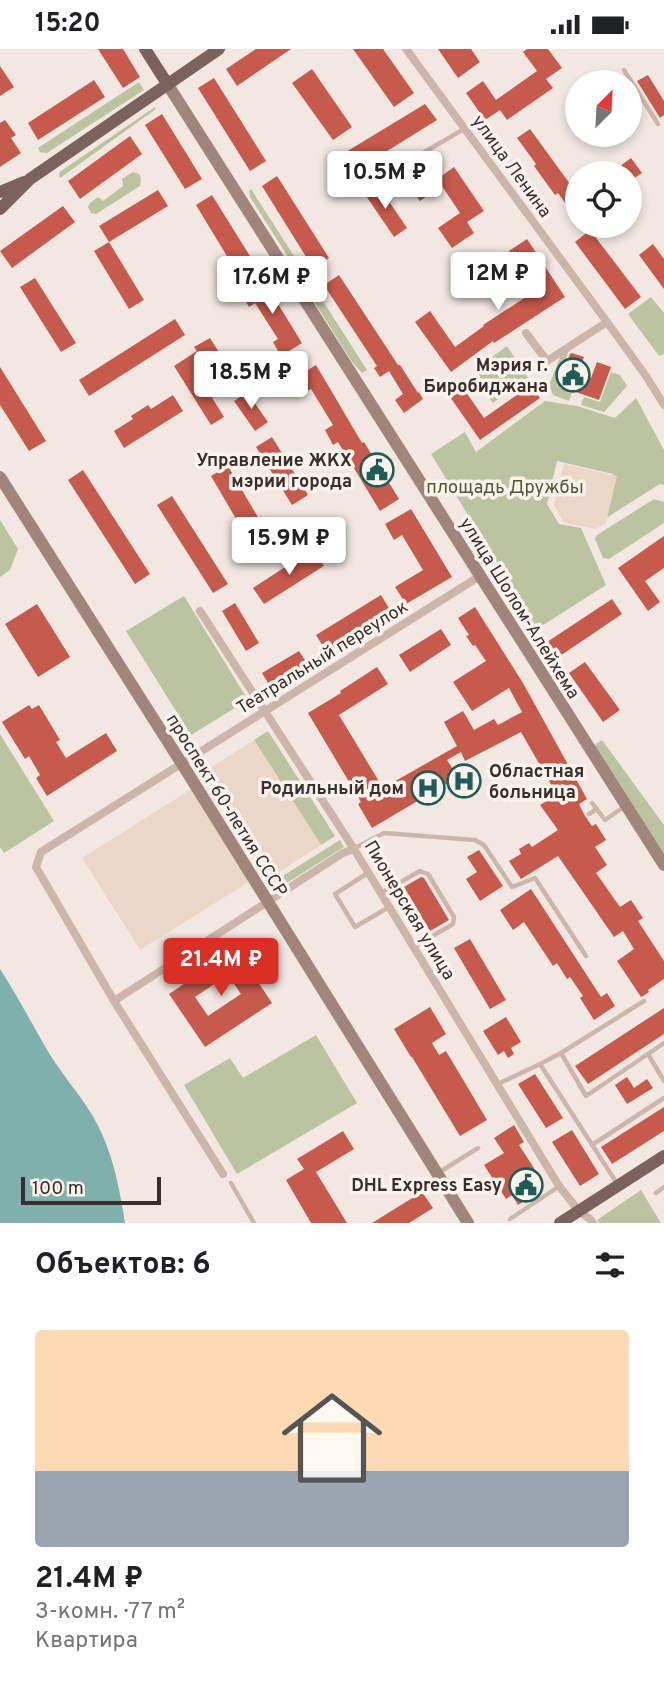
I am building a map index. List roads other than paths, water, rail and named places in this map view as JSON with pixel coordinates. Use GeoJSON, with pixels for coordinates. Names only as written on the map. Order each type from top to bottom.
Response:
{"type":"FeatureCollection","features":[{"type":"Feature","properties":{"kind":"main road","name":"улица Шолом-Алейхема"},"geometry":{"type":"LineString","coordinates":[[145,49],[664,865]]}},
{"type":"Feature","properties":{"kind":"main road"},"geometry":{"type":"LineString","coordinates":[[0,209],[30,179],[219,49]]}},
{"type":"Feature","properties":{"kind":"main road"},"geometry":{"type":"LineString","coordinates":[[0,192],[30,179]]}},
{"type":"Feature","properties":{"kind":"main road","name":"проспект 60-летия СССР"},"geometry":{"type":"LineString","coordinates":[[0,477],[468,1223]]}},
{"type":"Feature","properties":{"kind":"main road"},"geometry":{"type":"LineString","coordinates":[[560,1223],[664,1156]]}},
{"type":"Feature","properties":{"kind":"street","name":"улица Ленина"},"geometry":{"type":"LineString","coordinates":[[406,49],[607,322],[664,405]]}},
{"type":"Feature","properties":{"kind":"street"},"geometry":{"type":"LineString","coordinates":[[526,333],[547,361],[607,322]]}},
{"type":"Feature","properties":{"kind":"street","name":"Театральный переулок"},"geometry":{"type":"LineString","coordinates":[[223,1174],[114,1001],[36,867],[41,852],[480,576]]}},
{"type":"Feature","properties":{"kind":"street","name":"Пионерская улица"},"geometry":{"type":"LineString","coordinates":[[200,611],[369,872],[559,1187],[593,1223]]}},
{"type":"Feature","properties":{"kind":"street"},"geometry":{"type":"LineString","coordinates":[[114,1001],[343,853],[354,849]]}},
{"type":"Feature","properties":{"kind":"lane"},"geometry":{"type":"LineString","coordinates":[[642,99],[658,124]]}},
{"type":"Feature","properties":{"kind":"lane"},"geometry":{"type":"LineString","coordinates":[[373,182],[464,129]]}},
{"type":"Feature","properties":{"kind":"lane"},"geometry":{"type":"LineString","coordinates":[[592,803],[605,820],[626,806]]}},
{"type":"Feature","properties":{"kind":"lane"},"geometry":{"type":"LineString","coordinates":[[589,814],[597,809]]}},
{"type":"Feature","properties":{"kind":"lane"},"geometry":{"type":"LineString","coordinates":[[354,849],[384,833],[475,840],[484,845],[512,887],[535,878],[586,956]]}},
{"type":"Feature","properties":{"kind":"lane"},"geometry":{"type":"LineString","coordinates":[[381,893],[420,871],[428,874],[454,917],[453,925],[414,947]]}},
{"type":"Feature","properties":{"kind":"lane"},"geometry":{"type":"LineString","coordinates":[[369,872],[335,894],[355,927],[390,907]]}},
{"type":"Feature","properties":{"kind":"lane"},"geometry":{"type":"LineString","coordinates":[[497,1084],[561,1053],[644,1001]]}},
{"type":"Feature","properties":{"kind":"lane"},"geometry":{"type":"LineString","coordinates":[[561,1053],[586,1096],[664,1043]]}},
{"type":"Feature","properties":{"kind":"lane"},"geometry":{"type":"LineString","coordinates":[[648,1054],[664,1081]]}},
{"type":"Feature","properties":{"kind":"lane"},"geometry":{"type":"LineString","coordinates":[[541,1064],[618,1186]]}},
{"type":"Feature","properties":{"kind":"lane"},"geometry":{"type":"LineString","coordinates":[[592,1145],[664,1098]]}},
{"type":"Feature","properties":{"kind":"lane"},"geometry":{"type":"LineString","coordinates":[[437,1173],[478,1149]]}},
{"type":"Feature","properties":{"kind":"lane"},"geometry":{"type":"LineString","coordinates":[[231,1183],[254,1223]]}},
{"type":"Feature","properties":{"kind":"lane"},"geometry":{"type":"LineString","coordinates":[[510,1219],[559,1187]]}},
{"type":"Feature","properties":{"kind":"lane"},"geometry":{"type":"LineString","coordinates":[[656,1193],[664,1187]]}},
{"type":"Feature","properties":{"kind":"water"},"geometry":{"type":"Polygon","coordinates":[[[0,969],[53,1059],[97,1123],[114,1167],[125,1223],[0,1223],[0,969]]]}},
{"type":"Feature","properties":{"kind":"place","name":"Мэрия г. Биробиджана"},"geometry":{"type":"Point","coordinates":[573,375]}},
{"type":"Feature","properties":{"kind":"place","name":"Управление ЖКХ мэрии города"},"geometry":{"type":"Point","coordinates":[377,470]}},
{"type":"Feature","properties":{"kind":"place","name":"Областная больница"},"geometry":{"type":"Point","coordinates":[464,781]}},
{"type":"Feature","properties":{"kind":"place","name":"Родильный дом"},"geometry":{"type":"Point","coordinates":[428,788]}},
{"type":"Feature","properties":{"kind":"place","name":"DHL Express Easy"},"geometry":{"type":"Point","coordinates":[526,1185]}},
{"type":"Feature","properties":{"kind":"park label","name":"площадь Дружбы"},"geometry":{"type":"Point","coordinates":[505,487]}}]}
